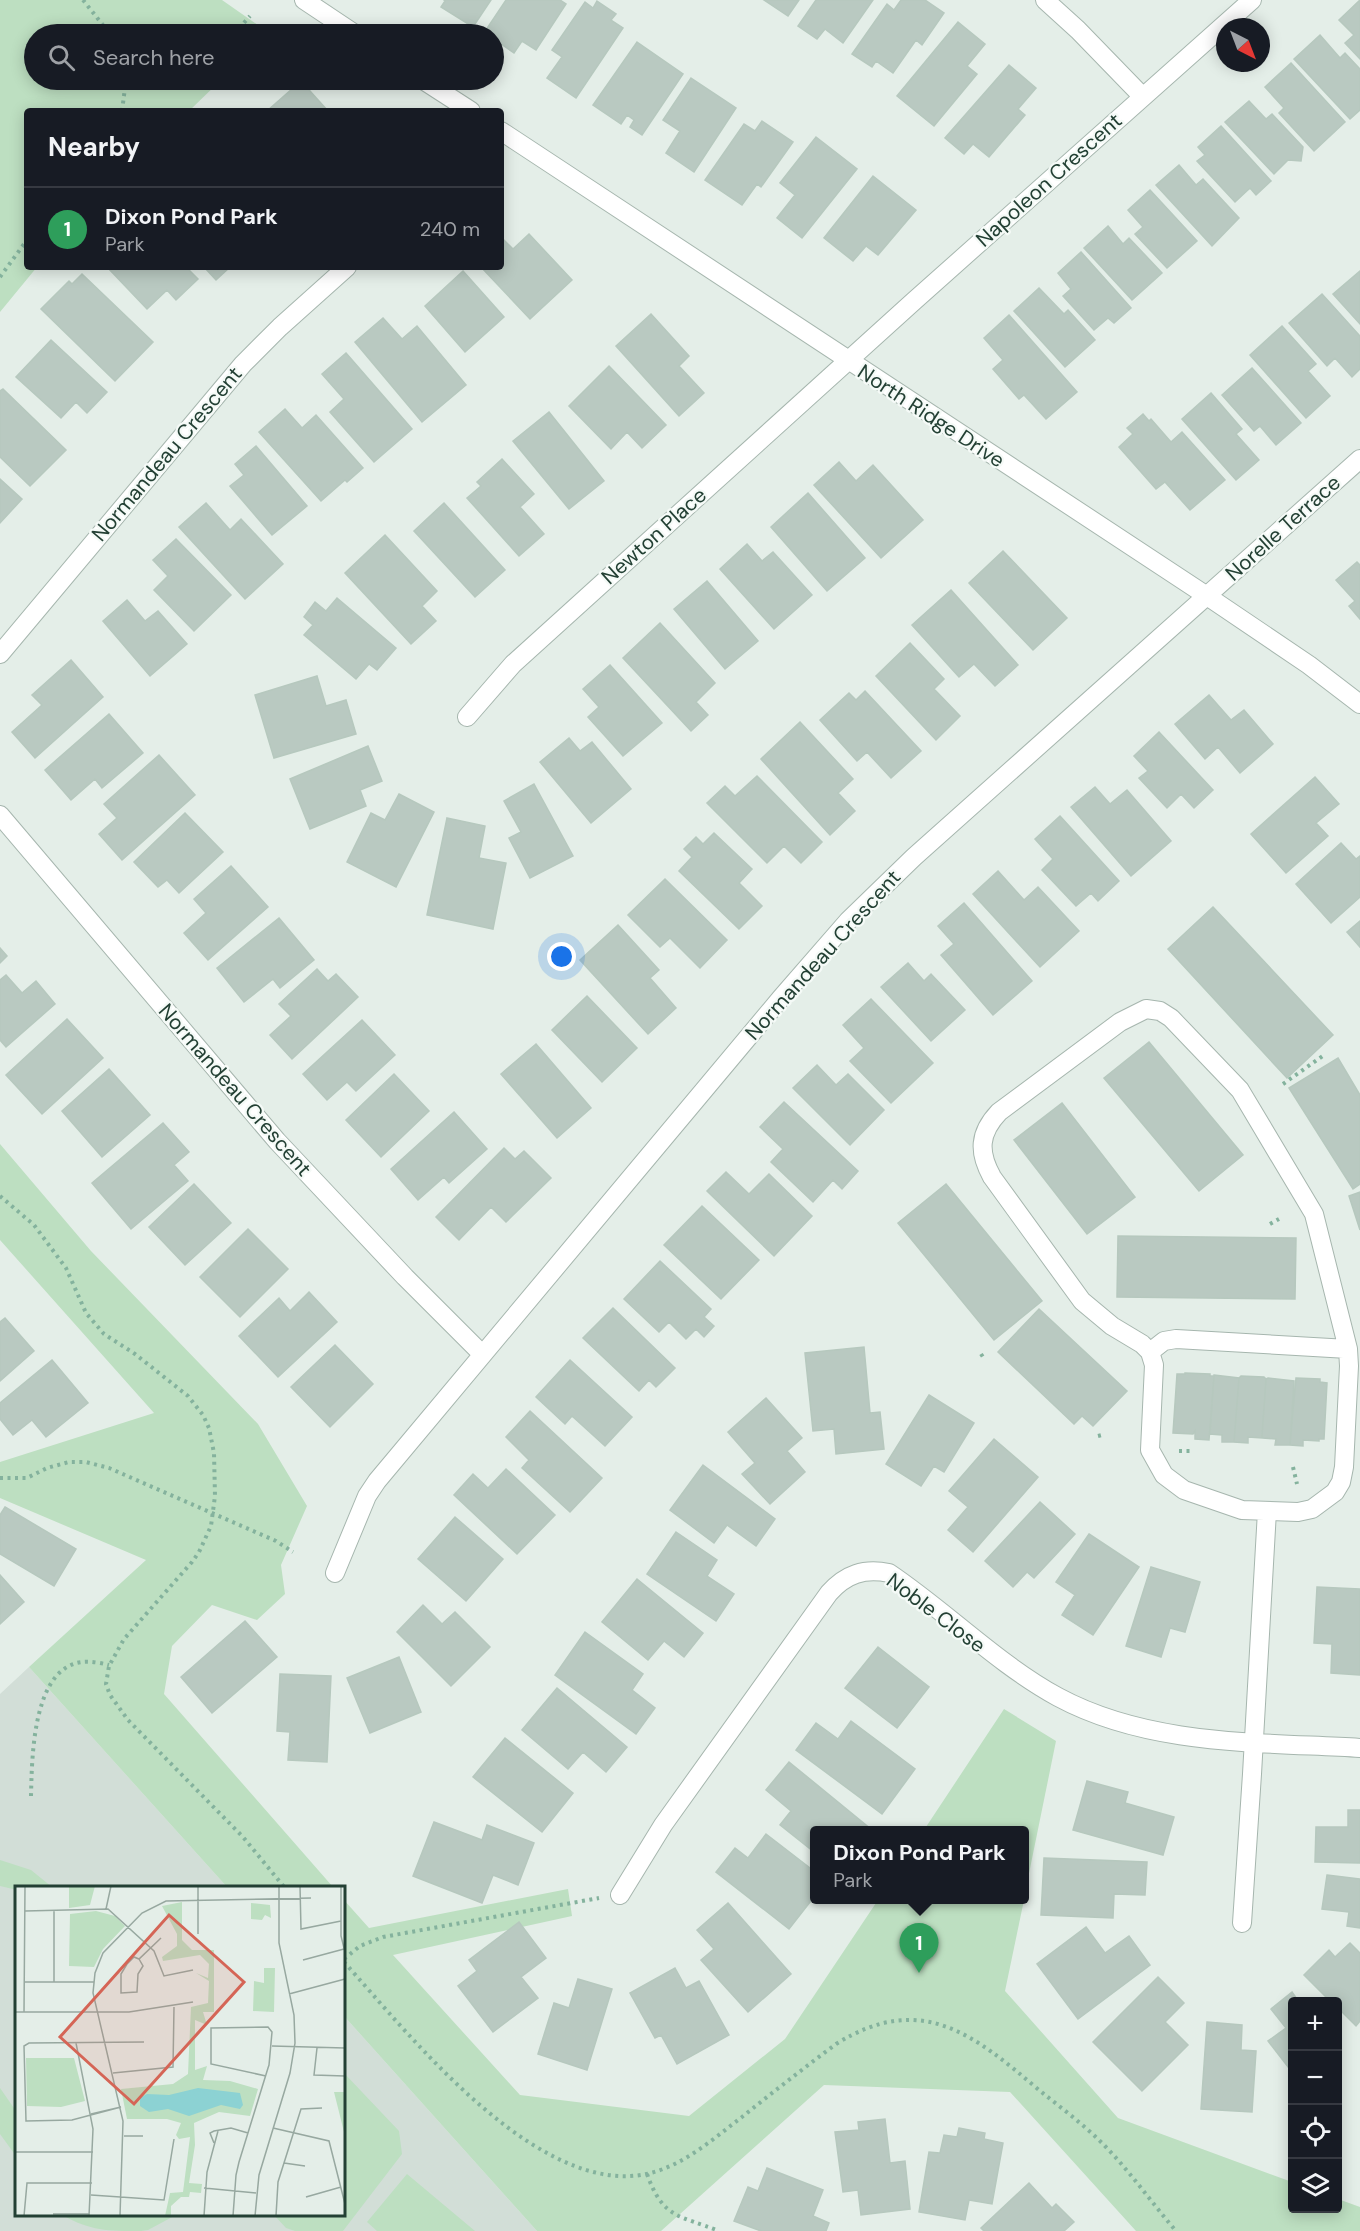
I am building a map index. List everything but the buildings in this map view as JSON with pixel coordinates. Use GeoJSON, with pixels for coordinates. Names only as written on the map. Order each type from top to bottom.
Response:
{"type":"FeatureCollection","features":[{"type":"Feature","properties":{"kind":"street"},"geometry":{"type":"LineString","coordinates":[[304,0],[341,24]]}},
{"type":"Feature","properties":{"kind":"street"},"geometry":{"type":"LineString","coordinates":[[1045,0],[1078,30],[1143,97]]}},
{"type":"Feature","properties":{"kind":"street","name":"Napoleon Crescent"},"geometry":{"type":"LineString","coordinates":[[847,361],[1251,0]]}},
{"type":"Feature","properties":{"kind":"street"},"geometry":{"type":"LineString","coordinates":[[438,90],[466,108]]}},
{"type":"Feature","properties":{"kind":"street","name":"North Ridge Drive"},"geometry":{"type":"LineString","coordinates":[[504,133],[1207,597],[1309,666],[1360,704]]}},
{"type":"Feature","properties":{"kind":"street","name":"Normandeau Crescent"},"geometry":{"type":"LineString","coordinates":[[0,654],[243,364],[344,270]]}},
{"type":"Feature","properties":{"kind":"street","name":"Newton Place"},"geometry":{"type":"LineString","coordinates":[[466,717],[513,664],[847,361]]}},
{"type":"Feature","properties":{"kind":"street","name":"Norelle Terrace"},"geometry":{"type":"LineString","coordinates":[[1207,597],[1360,459]]}},
{"type":"Feature","properties":{"kind":"street","name":"Normandeau Crescent"},"geometry":{"type":"LineString","coordinates":[[334,1573],[372,1488],[482,1354],[848,921],[914,857],[1207,597]]}},
{"type":"Feature","properties":{"kind":"street","name":"Normandeau Crescent"},"geometry":{"type":"LineString","coordinates":[[0,815],[277,1141],[405,1277],[482,1354]]}},
{"type":"Feature","properties":{"kind":"street"},"geometry":{"type":"LineString","coordinates":[[1146,1009],[1160,1011],[1171,1018],[1239,1090],[1308,1201],[1314,1214],[1348,1349],[1344,1467],[1341,1482],[1335,1492],[1312,1509],[1298,1512],[1242,1510],[1184,1490],[1164,1475],[1150,1450],[1154,1365],[1150,1352],[1142,1344],[1112,1326],[1082,1301],[992,1177],[984,1162],[982,1148],[990,1122],[999,1112],[1120,1022],[1146,1009]]}},
{"type":"Feature","properties":{"kind":"street"},"geometry":{"type":"LineString","coordinates":[[1150,1352],[1164,1341],[1176,1339],[1348,1349]]}},
{"type":"Feature","properties":{"kind":"street"},"geometry":{"type":"LineString","coordinates":[[1242,1923],[1267,1511]]}},
{"type":"Feature","properties":{"kind":"street","name":"Noble Close"},"geometry":{"type":"LineString","coordinates":[[620,1894],[663,1825],[829,1593],[846,1577],[861,1571],[876,1570],[889,1573],[1005,1664],[1059,1697],[1087,1710],[1165,1733],[1254,1742],[1360,1748]]}},
{"type":"Feature","properties":{"kind":"path"},"geometry":{"type":"LineString","coordinates":[[83,0],[102,24]]}},
{"type":"Feature","properties":{"kind":"path"},"geometry":{"type":"LineString","coordinates":[[243,24],[250,16]]}},
{"type":"Feature","properties":{"kind":"path"},"geometry":{"type":"LineString","coordinates":[[122,108],[125,90]]}},
{"type":"Feature","properties":{"kind":"path"},"geometry":{"type":"LineString","coordinates":[[0,277],[24,244]]}},
{"type":"Feature","properties":{"kind":"path"},"geometry":{"type":"LineString","coordinates":[[1283,1084],[1324,1055]]}},
{"type":"Feature","properties":{"kind":"path"},"geometry":{"type":"LineString","coordinates":[[0,1196],[34,1225],[66,1268],[86,1312],[104,1334],[135,1354],[188,1396],[197,1406],[209,1428],[214,1453],[215,1496],[211,1526],[200,1552],[124,1639],[109,1665],[106,1684],[117,1707],[243,1837],[284,1886]]}},
{"type":"Feature","properties":{"kind":"path"},"geometry":{"type":"LineString","coordinates":[[1270,1224],[1280,1219]]}},
{"type":"Feature","properties":{"kind":"path"},"geometry":{"type":"LineString","coordinates":[[1178,1451],[1193,1451]]}},
{"type":"Feature","properties":{"kind":"path"},"geometry":{"type":"LineString","coordinates":[[0,1478],[21,1480],[59,1464],[86,1462],[125,1474],[276,1541],[292,1552]]}},
{"type":"Feature","properties":{"kind":"path"},"geometry":{"type":"LineString","coordinates":[[1293,1467],[1297,1484]]}},
{"type":"Feature","properties":{"kind":"path"},"geometry":{"type":"LineString","coordinates":[[31,1796],[32,1764],[40,1711],[54,1676],[83,1661],[109,1665]]}},
{"type":"Feature","properties":{"kind":"path"},"geometry":{"type":"LineString","coordinates":[[345,1960],[360,1946],[383,1937],[620,1894]]}},
{"type":"Feature","properties":{"kind":"path"},"geometry":{"type":"LineString","coordinates":[[345,1962],[444,2071],[494,2119],[548,2156],[591,2171],[613,2175],[647,2174],[663,2169],[686,2157],[715,2138],[852,2034],[881,2022],[919,2021],[938,2024],[975,2039],[1000,2057],[1100,2142],[1176,2231]]}},
{"type":"Feature","properties":{"kind":"path"},"geometry":{"type":"LineString","coordinates":[[647,2174],[659,2201],[671,2213],[719,2231]]}},
{"type":"Feature","properties":{"kind":"shaded area"},"geometry":{"type":"Polygon","coordinates":[[[29,1667],[226,1886],[15,1886],[15,2216],[345,2216],[345,2017],[537,2231],[0,2231],[0,1694],[29,1667]]]}},
{"type":"Feature","properties":{"kind":"green space"},"geometry":{"type":"Polygon","coordinates":[[[0,0],[222,0],[256,24],[24,24],[24,90],[211,90],[192,108],[24,108],[24,270],[35,270],[0,312],[0,0]]]}},
{"type":"Feature","properties":{"kind":"green space"},"geometry":{"type":"Polygon","coordinates":[[[0,1144],[91,1251],[258,1424],[307,1506],[281,1565],[285,1594],[257,1620],[212,1605],[172,1646],[164,1694],[332,1886],[226,1886],[29,1667],[146,1560],[0,1498],[0,1462],[154,1413],[0,1240],[0,1144]]]}},
{"type":"Feature","properties":{"kind":"green space"},"geometry":{"type":"Polygon","coordinates":[[[1004,1709],[1056,1741],[1029,1873],[1029,1826],[927,1826],[1004,1709]]]}},
{"type":"Feature","properties":{"kind":"green space"},"geometry":{"type":"Polygon","coordinates":[[[0,1860],[31,1870],[51,1886],[15,1886],[15,1891],[0,1886],[0,1860]]]}},
{"type":"Feature","properties":{"kind":"green space"},"geometry":{"type":"Polygon","coordinates":[[[568,1889],[572,1916],[393,1955],[520,2095],[689,2116],[785,2039],[875,1904],[1023,1904],[1005,1991],[1118,2118],[1288,2181],[1288,2213],[1342,2213],[1342,2200],[1360,2207],[1360,2231],[1136,2231],[1010,2092],[824,2085],[661,2231],[537,2231],[345,2017],[345,1901],[369,1928],[568,1889]]]}},
{"type":"Feature","properties":{"kind":"green space"},"geometry":{"type":"Polygon","coordinates":[[[345,2074],[399,2131],[402,2154],[343,2231],[295,2231],[286,2228],[275,2216],[345,2216],[345,2074]]]}},
{"type":"Feature","properties":{"kind":"green space"},"geometry":{"type":"Polygon","coordinates":[[[0,2088],[15,2110],[15,2155],[0,2134],[0,2088]]]}},
{"type":"Feature","properties":{"kind":"green space"},"geometry":{"type":"Polygon","coordinates":[[[407,2174],[475,2231],[377,2231],[367,2222],[407,2174]]]}},
{"type":"Feature","properties":{"kind":"green space"},"geometry":{"type":"Polygon","coordinates":[[[64,2216],[174,2216],[148,2230],[141,2231],[100,2229],[64,2216]]]}},
{"type":"Feature","properties":{"kind":"place","name":"Dixon Pond Park"},"geometry":{"type":"Point","coordinates":[919,1973]}}]}
